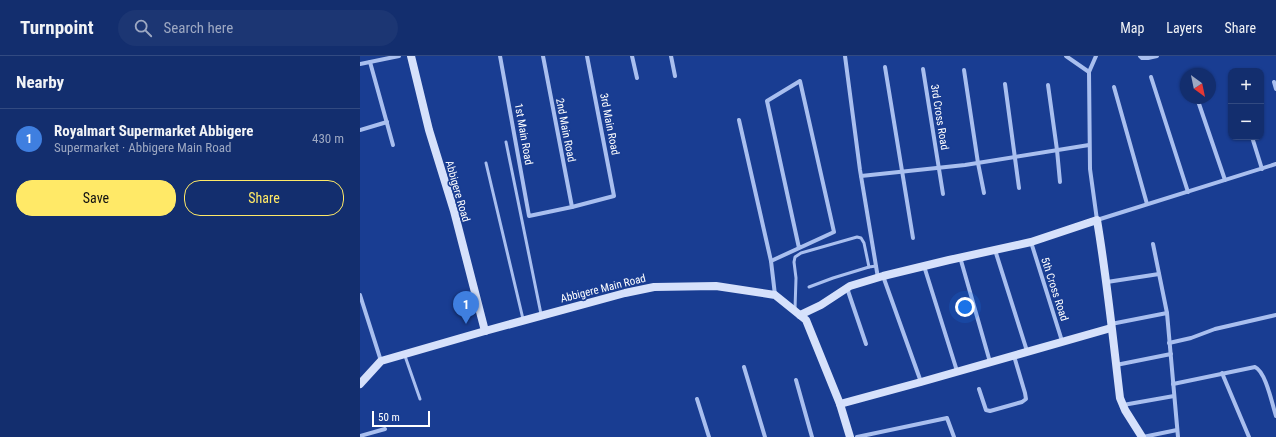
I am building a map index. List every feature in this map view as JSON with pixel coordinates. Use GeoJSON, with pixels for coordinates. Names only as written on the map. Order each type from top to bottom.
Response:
{"type":"FeatureCollection","features":[{"type":"Feature","properties":{"kind":"street"},"geometry":{"type":"LineString","coordinates":[[360,64],[399,56]]}},
{"type":"Feature","properties":{"kind":"street","name":"Abbigere Road"},"geometry":{"type":"LineString","coordinates":[[412,56],[429,130],[454,211],[485,331]]}},
{"type":"Feature","properties":{"kind":"street","name":"1st Main Road"},"geometry":{"type":"LineString","coordinates":[[500,56],[529,216],[572,208]]}},
{"type":"Feature","properties":{"kind":"street","name":"2nd Main Road"},"geometry":{"type":"LineString","coordinates":[[543,56],[572,208]]}},
{"type":"Feature","properties":{"kind":"street","name":"3rd Main Road"},"geometry":{"type":"LineString","coordinates":[[572,208],[614,196],[588,56]]}},
{"type":"Feature","properties":{"kind":"street"},"geometry":{"type":"LineString","coordinates":[[632,56],[637,78]]}},
{"type":"Feature","properties":{"kind":"street"},"geometry":{"type":"LineString","coordinates":[[671,56],[675,76]]}},
{"type":"Feature","properties":{"kind":"street"},"geometry":{"type":"LineString","coordinates":[[845,56],[861,176],[876,266],[921,382]]}},
{"type":"Feature","properties":{"kind":"street"},"geometry":{"type":"LineString","coordinates":[[1066,56],[1089,72]]}},
{"type":"Feature","properties":{"kind":"street"},"geometry":{"type":"LineString","coordinates":[[1096,56],[1089,72],[1090,169],[1107,282],[1120,398],[1125,410],[1142,437],[1177,430]]}},
{"type":"Feature","properties":{"kind":"street"},"geometry":{"type":"LineString","coordinates":[[1140,56],[1142,58],[1148,58],[1157,56]]}},
{"type":"Feature","properties":{"kind":"street"},"geometry":{"type":"LineString","coordinates":[[370,62],[393,145]]}},
{"type":"Feature","properties":{"kind":"street"},"geometry":{"type":"LineString","coordinates":[[885,67],[913,238]]}},
{"type":"Feature","properties":{"kind":"street","name":"3rd Cross Road"},"geometry":{"type":"LineString","coordinates":[[923,69],[943,194]]}},
{"type":"Feature","properties":{"kind":"street"},"geometry":{"type":"LineString","coordinates":[[964,70],[984,193]]}},
{"type":"Feature","properties":{"kind":"street"},"geometry":{"type":"LineString","coordinates":[[1151,77],[1188,192]]}},
{"type":"Feature","properties":{"kind":"street"},"geometry":{"type":"LineString","coordinates":[[771,261],[834,232],[800,81],[767,101],[799,248]]}},
{"type":"Feature","properties":{"kind":"street"},"geometry":{"type":"LineString","coordinates":[[1274,82],[1276,89]]}},
{"type":"Feature","properties":{"kind":"street"},"geometry":{"type":"LineString","coordinates":[[1005,84],[1019,188]]}},
{"type":"Feature","properties":{"kind":"street"},"geometry":{"type":"LineString","coordinates":[[1048,85],[1060,182]]}},
{"type":"Feature","properties":{"kind":"street"},"geometry":{"type":"LineString","coordinates":[[1114,87],[1147,204]]}},
{"type":"Feature","properties":{"kind":"street"},"geometry":{"type":"LineString","coordinates":[[1199,104],[1225,180]]}},
{"type":"Feature","properties":{"kind":"street"},"geometry":{"type":"LineString","coordinates":[[739,120],[771,261],[776,295],[806,320],[840,404],[850,437]]}},
{"type":"Feature","properties":{"kind":"street"},"geometry":{"type":"LineString","coordinates":[[360,130],[387,122]]}},
{"type":"Feature","properties":{"kind":"street"},"geometry":{"type":"LineString","coordinates":[[1253,140],[1262,169]]}},
{"type":"Feature","properties":{"kind":"street"},"geometry":{"type":"LineString","coordinates":[[861,176],[978,163],[1089,145]]}},
{"type":"Feature","properties":{"kind":"street"},"geometry":{"type":"LineString","coordinates":[[797,313],[821,305],[850,286],[960,257],[1031,242],[1276,164]]}},
{"type":"Feature","properties":{"kind":"street","name":"5th Cross Road"},"geometry":{"type":"LineString","coordinates":[[1031,242],[1062,341]]}},
{"type":"Feature","properties":{"kind":"street"},"geometry":{"type":"LineString","coordinates":[[1153,244],[1167,313],[1178,437]]}},
{"type":"Feature","properties":{"kind":"street"},"geometry":{"type":"LineString","coordinates":[[995,250],[1027,351]]}},
{"type":"Feature","properties":{"kind":"street"},"geometry":{"type":"LineString","coordinates":[[960,257],[990,362]]}},
{"type":"Feature","properties":{"kind":"street"},"geometry":{"type":"LineString","coordinates":[[924,266],[957,372]]}},
{"type":"Feature","properties":{"kind":"street"},"geometry":{"type":"LineString","coordinates":[[1107,282],[1159,274]]}},
{"type":"Feature","properties":{"kind":"street","name":"Abbigere Main Road"},"geometry":{"type":"LineString","coordinates":[[381,360],[625,293],[654,287],[716,286],[776,295]]}},
{"type":"Feature","properties":{"kind":"street"},"geometry":{"type":"LineString","coordinates":[[847,288],[866,344]]}},
{"type":"Feature","properties":{"kind":"street"},"geometry":{"type":"LineString","coordinates":[[360,294],[381,360],[360,384]]}},
{"type":"Feature","properties":{"kind":"street"},"geometry":{"type":"LineString","coordinates":[[840,404],[957,372],[1111,326],[1167,313]]}},
{"type":"Feature","properties":{"kind":"street"},"geometry":{"type":"LineString","coordinates":[[1170,343],[1215,329],[1276,315]]}},
{"type":"Feature","properties":{"kind":"street"},"geometry":{"type":"LineString","coordinates":[[1116,365],[1170,354]]}},
{"type":"Feature","properties":{"kind":"street"},"geometry":{"type":"LineString","coordinates":[[979,389],[986,410],[990,411],[1022,402],[1026,399],[1014,355]]}},
{"type":"Feature","properties":{"kind":"street"},"geometry":{"type":"LineString","coordinates":[[744,367],[765,437]]}},
{"type":"Feature","properties":{"kind":"street"},"geometry":{"type":"LineString","coordinates":[[1173,384],[1251,367],[1258,369],[1265,379],[1276,416]]}},
{"type":"Feature","properties":{"kind":"street"},"geometry":{"type":"LineString","coordinates":[[1222,373],[1249,437]]}},
{"type":"Feature","properties":{"kind":"street"},"geometry":{"type":"LineString","coordinates":[[796,380],[812,437]]}},
{"type":"Feature","properties":{"kind":"street"},"geometry":{"type":"LineString","coordinates":[[1123,405],[1174,396]]}},
{"type":"Feature","properties":{"kind":"street"},"geometry":{"type":"LineString","coordinates":[[697,399],[709,437]]}},
{"type":"Feature","properties":{"kind":"street"},"geometry":{"type":"LineString","coordinates":[[857,437],[947,418],[954,437]]}},
{"type":"Feature","properties":{"kind":"street"},"geometry":{"type":"LineString","coordinates":[[360,436],[385,430]]}},
{"type":"Feature","properties":{"kind":"lane"},"geometry":{"type":"LineString","coordinates":[[506,142],[541,316]]}},
{"type":"Feature","properties":{"kind":"lane"},"geometry":{"type":"LineString","coordinates":[[486,163],[523,321]]}},
{"type":"Feature","properties":{"kind":"lane"},"geometry":{"type":"LineString","coordinates":[[797,313],[794,262],[795,258],[801,253],[857,237],[861,238],[864,243],[869,267]]}},
{"type":"Feature","properties":{"kind":"lane"},"geometry":{"type":"LineString","coordinates":[[809,287],[833,278],[876,266]]}},
{"type":"Feature","properties":{"kind":"lane"},"geometry":{"type":"LineString","coordinates":[[404,354],[420,399]]}},
{"type":"Feature","properties":{"kind":"place","name":"Royalmart Supermarket Abbigere"},"geometry":{"type":"Point","coordinates":[466,324]}}]}
